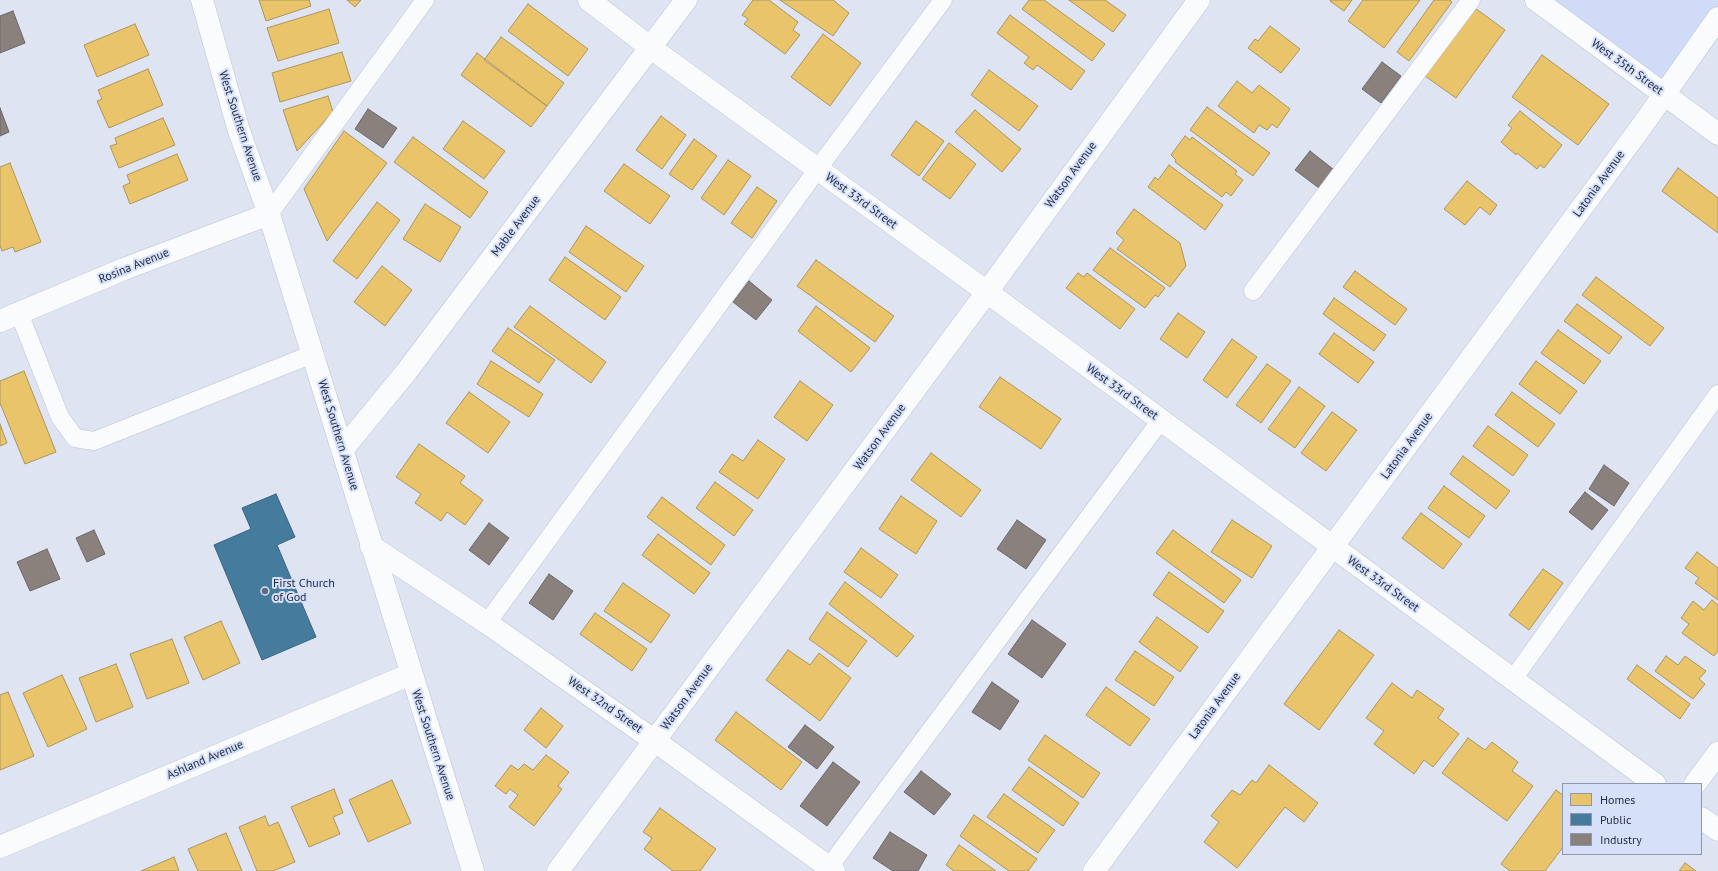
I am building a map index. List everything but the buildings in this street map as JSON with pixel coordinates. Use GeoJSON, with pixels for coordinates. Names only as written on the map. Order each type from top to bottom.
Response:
{"type":"FeatureCollection","features":[{"type":"Feature","properties":{"kind":"street","name":"West Southern Avenue"},"geometry":{"type":"LineString","coordinates":[[202,0],[240,131],[269,214],[343,449],[410,674],[473,871]]}},
{"type":"Feature","properties":{"kind":"street","name":"West 33rd Street"},"geometry":{"type":"LineString","coordinates":[[589,0],[651,48],[987,292],[1654,783]]}},
{"type":"Feature","properties":{"kind":"street","name":"Mable Avenue"},"geometry":{"type":"LineString","coordinates":[[343,449],[407,371],[686,0]]}},
{"type":"Feature","properties":{"kind":"street","name":"Watson Avenue"},"geometry":{"type":"LineString","coordinates":[[558,871],[987,292],[1199,0]]}},
{"type":"Feature","properties":{"kind":"street","name":"West 35th Street"},"geometry":{"type":"LineString","coordinates":[[1536,0],[1718,134]]}},
{"type":"Feature","properties":{"kind":"street","name":"Latonia Avenue"},"geometry":{"type":"LineString","coordinates":[[1094,871],[1664,94],[1718,18]]}},
{"type":"Feature","properties":{"kind":"street","name":"Rosina Avenue"},"geometry":{"type":"LineString","coordinates":[[10,317],[124,269],[269,214]]}},
{"type":"Feature","properties":{"kind":"street","name":"West 32nd Street"},"geometry":{"type":"LineString","coordinates":[[372,546],[487,623],[655,741],[830,870]]}},
{"type":"Feature","properties":{"kind":"street","name":"Ashland Avenue"},"geometry":{"type":"LineString","coordinates":[[0,847],[410,674]]}},
{"type":"Feature","properties":{"kind":"street"},"geometry":{"type":"LineString","coordinates":[[1696,783],[1718,753]]}},
{"type":"Feature","properties":{"kind":"street"},"geometry":{"type":"LineString","coordinates":[[1702,819],[1718,830]]}},
{"type":"Feature","properties":{"kind":"lane"},"geometry":{"type":"LineString","coordinates":[[269,214],[425,0]]}},
{"type":"Feature","properties":{"kind":"lane"},"geometry":{"type":"LineString","coordinates":[[487,623],[817,170],[943,0]]}},
{"type":"Feature","properties":{"kind":"lane"},"geometry":{"type":"LineString","coordinates":[[1253,291],[1471,0]]}},
{"type":"Feature","properties":{"kind":"lane"},"geometry":{"type":"LineString","coordinates":[[10,317],[60,417],[75,438],[94,441],[313,354]]}},
{"type":"Feature","properties":{"kind":"lane"},"geometry":{"type":"LineString","coordinates":[[1513,679],[1718,394]]}},
{"type":"Feature","properties":{"kind":"lane"},"geometry":{"type":"LineString","coordinates":[[830,870],[1161,420]]}},
{"type":"Feature","properties":{"kind":"shaded area"},"geometry":{"type":"Polygon","coordinates":[[[1536,0],[1718,0],[1718,18],[1664,94],[1536,0]]]}},
{"type":"Feature","properties":{"kind":"place","name":"First Church of God"},"geometry":{"type":"Point","coordinates":[265,591]}}]}
